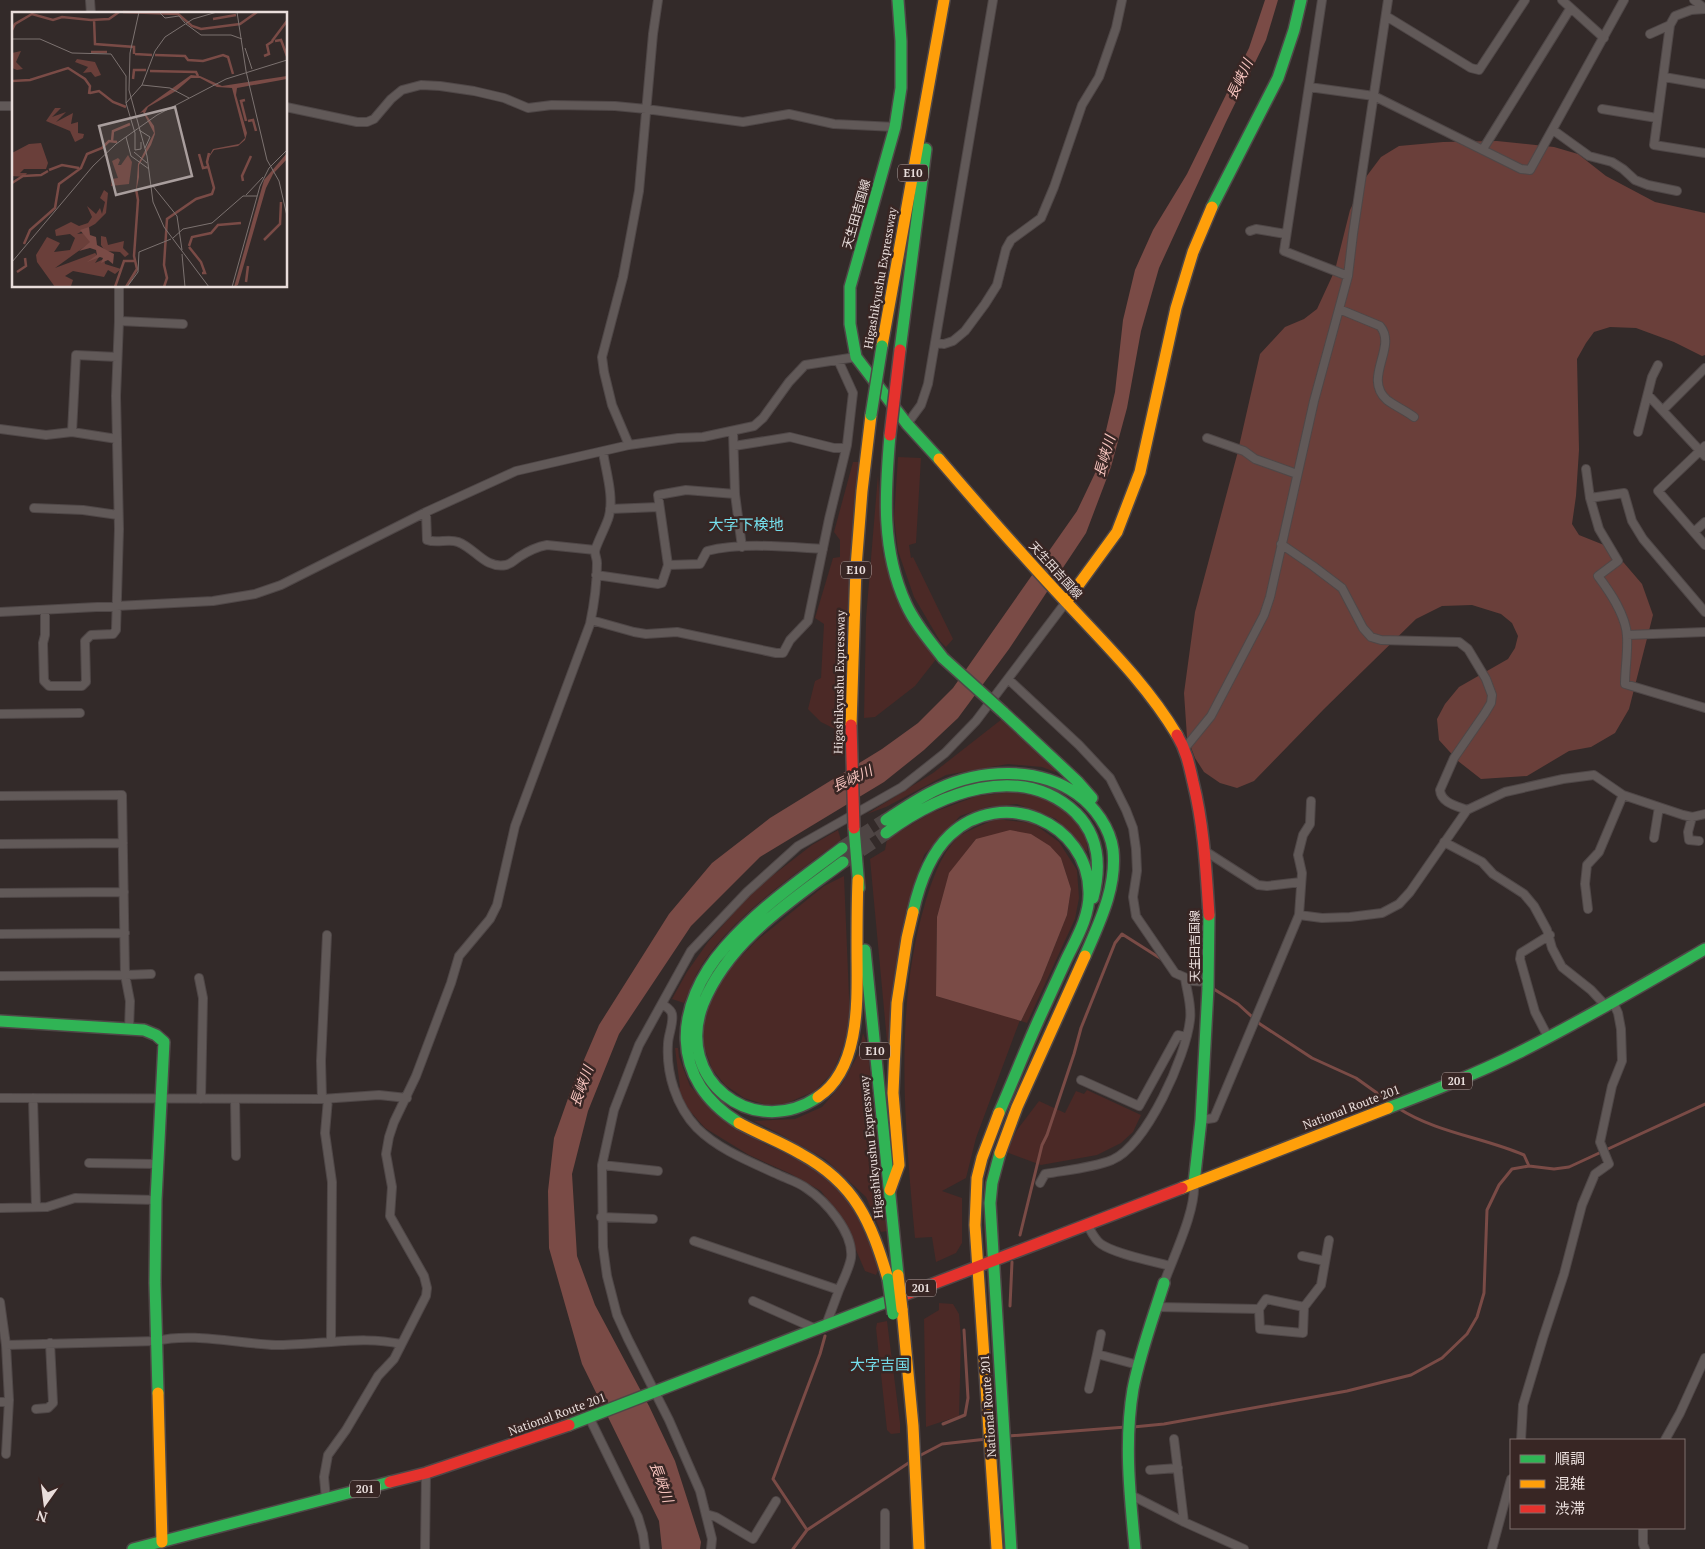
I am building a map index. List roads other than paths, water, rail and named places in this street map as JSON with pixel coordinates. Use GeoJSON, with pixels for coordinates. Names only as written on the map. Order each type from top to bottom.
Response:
{"type":"FeatureCollection","features":[{"type":"Feature","properties":{"kind":"main road","name":"天生田吉国線"},"geometry":{"type":"LineString","coordinates":[[898,0],[901,42],[901,88],[895,127],[850,287],[850,324],[856,357],[907,424],[1144,686],[1164,713],[1185,748],[1199,806],[1205,851],[1209,921],[1201,1120],[1194,1183]]}},
{"type":"Feature","properties":{"kind":"main road"},"geometry":{"type":"LineString","coordinates":[[1066,602],[1117,532],[1131,498],[1140,472],[1176,308],[1193,252],[1207,217],[1278,78],[1294,30],[1301,0]]}},
{"type":"Feature","properties":{"kind":"main road"},"geometry":{"type":"LineString","coordinates":[[943,4],[885,486],[886,540],[890,563],[896,583],[916,623],[929,642],[943,658],[1078,782],[1091,797],[1101,814],[1108,833],[1113,864],[1110,889],[1103,915],[1018,1107],[996,1162],[990,1203],[992,1260]]}},
{"type":"Feature","properties":{"kind":"main road","name":"Higashikyushu Expressway"},"geometry":{"type":"LineString","coordinates":[[919,1549],[910,1426],[893,1277],[890,1190],[858,880],[854,828],[851,725],[856,566],[871,415],[943,4]]}},
{"type":"Feature","properties":{"kind":"main road"},"geometry":{"type":"LineString","coordinates":[[886,820],[913,802],[950,784],[988,775],[1028,774],[1044,778],[1074,792],[1091,808],[1108,833]]}},
{"type":"Feature","properties":{"kind":"main road"},"geometry":{"type":"LineString","coordinates":[[886,833],[912,815],[958,794],[1004,786],[1023,786],[1044,790],[1074,809],[1085,822],[1096,845],[1099,859],[1098,875],[1091,906],[1008,1092],[982,1158],[977,1178],[975,1201],[979,1266]]}},
{"type":"Feature","properties":{"kind":"main road"},"geometry":{"type":"LineString","coordinates":[[890,1190],[899,1166],[893,1094],[901,978],[908,931],[926,872],[944,841],[963,824],[980,816],[998,812],[1018,812],[1035,817],[1050,826],[1070,843],[1081,858],[1087,876],[1088,904],[1082,927]]}},
{"type":"Feature","properties":{"kind":"main road"},"geometry":{"type":"LineString","coordinates":[[842,848],[756,916],[728,943],[713,962],[698,988],[687,1020],[685,1041],[687,1058],[694,1077],[703,1092],[719,1109],[741,1124],[798,1152],[826,1169],[847,1188],[864,1213],[875,1234],[893,1277]]}},
{"type":"Feature","properties":{"kind":"main road"},"geometry":{"type":"LineString","coordinates":[[843,862],[757,930],[723,968],[711,987],[702,1009],[698,1025],[697,1043],[706,1073],[717,1089],[730,1100],[744,1108],[772,1113],[797,1109],[823,1095],[834,1084],[847,1056],[856,1012],[858,880]]}},
{"type":"Feature","properties":{"kind":"main road","name":"National Route 201"},"geometry":{"type":"LineString","coordinates":[[133,1549],[165,1545],[326,1499],[426,1473],[523,1442],[652,1393],[1445,1086],[1518,1053],[1705,949]]}},
{"type":"Feature","properties":{"kind":"main road"},"geometry":{"type":"LineString","coordinates":[[0,1020],[31,1024],[144,1030],[156,1035],[164,1042],[156,1200],[156,1341],[160,1512],[165,1545]]}},
{"type":"Feature","properties":{"kind":"main road","name":"National Route 201"},"geometry":{"type":"LineString","coordinates":[[992,1260],[1011,1549]]}},
{"type":"Feature","properties":{"kind":"main road","name":"National Route 201"},"geometry":{"type":"LineString","coordinates":[[979,1266],[997,1549]]}},
{"type":"Feature","properties":{"kind":"main road"},"geometry":{"type":"LineString","coordinates":[[1135,1549],[1129,1494],[1131,1408],[1138,1366],[1164,1283]]}},
{"type":"Feature","properties":{"kind":"street"},"geometry":{"type":"LineString","coordinates":[[628,445],[612,404],[602,357],[621,286],[639,191],[655,12],[658,0]]}},
{"type":"Feature","properties":{"kind":"street"},"geometry":{"type":"LineString","coordinates":[[907,424],[921,405],[928,384],[993,0]]}},
{"type":"Feature","properties":{"kind":"street"},"geometry":{"type":"LineString","coordinates":[[936,343],[944,344],[953,341],[965,332],[997,285],[1006,249],[1011,240],[1041,218],[1066,154],[1082,105],[1099,77],[1116,28],[1122,0]]}},
{"type":"Feature","properties":{"kind":"street"},"geometry":{"type":"LineString","coordinates":[[1322,0],[1284,251],[1348,276]]}},
{"type":"Feature","properties":{"kind":"street"},"geometry":{"type":"LineString","coordinates":[[1185,748],[1210,716],[1264,615],[1270,597],[1314,401],[1348,276],[1388,0]]}},
{"type":"Feature","properties":{"kind":"street"},"geometry":{"type":"LineString","coordinates":[[1386,16],[1471,68],[1479,70],[1525,0]]}},
{"type":"Feature","properties":{"kind":"street"},"geometry":{"type":"LineString","coordinates":[[1562,0],[1570,10],[1604,38]]}},
{"type":"Feature","properties":{"kind":"street"},"geometry":{"type":"LineString","coordinates":[[1309,87],[1374,96],[1521,169],[1530,170],[1624,0]]}},
{"type":"Feature","properties":{"kind":"street"},"geometry":{"type":"LineString","coordinates":[[1694,0],[1705,9],[1691,10],[1675,16],[1670,25],[1654,145],[1705,153]]}},
{"type":"Feature","properties":{"kind":"street"},"geometry":{"type":"LineString","coordinates":[[1484,149],[1570,10]]}},
{"type":"Feature","properties":{"kind":"street"},"geometry":{"type":"LineString","coordinates":[[1650,34],[1670,25]]}},
{"type":"Feature","properties":{"kind":"street"},"geometry":{"type":"LineString","coordinates":[[1664,77],[1705,84]]}},
{"type":"Feature","properties":{"kind":"street"},"geometry":{"type":"LineString","coordinates":[[288,108],[357,122],[367,122],[379,114],[391,99],[402,90],[421,85],[474,91],[504,98],[528,108],[576,105],[646,109],[743,122],[789,114],[834,124],[895,127]]}},
{"type":"Feature","properties":{"kind":"street"},"geometry":{"type":"LineString","coordinates":[[1602,110],[1657,118]]}},
{"type":"Feature","properties":{"kind":"street"},"geometry":{"type":"LineString","coordinates":[[1553,130],[1589,156],[1612,162],[1635,180],[1648,186],[1677,191]]}},
{"type":"Feature","properties":{"kind":"street"},"geometry":{"type":"LineString","coordinates":[[1257,220],[1253,230],[1286,234]]}},
{"type":"Feature","properties":{"kind":"street"},"geometry":{"type":"LineString","coordinates":[[45,610],[45,635],[43,643],[44,681],[49,686],[82,686],[86,682],[85,641],[91,635],[114,634],[116,630],[118,514],[116,396],[119,288]]}},
{"type":"Feature","properties":{"kind":"street"},"geometry":{"type":"LineString","coordinates":[[1339,309],[1380,326],[1385,331],[1386,341],[1377,380],[1378,389],[1387,400],[1414,417]]}},
{"type":"Feature","properties":{"kind":"street"},"geometry":{"type":"LineString","coordinates":[[119,321],[183,324]]}},
{"type":"Feature","properties":{"kind":"street"},"geometry":{"type":"LineString","coordinates":[[72,432],[76,355],[117,357]]}},
{"type":"Feature","properties":{"kind":"street"},"geometry":{"type":"LineString","coordinates":[[0,612],[213,601],[255,594],[281,585],[426,512],[516,471],[628,445],[678,438],[702,437],[754,426],[763,418],[789,382],[805,365],[856,357]]}},
{"type":"Feature","properties":{"kind":"street"},"geometry":{"type":"LineString","coordinates":[[591,620],[634,632],[646,634],[677,632],[783,653],[787,643],[808,621],[846,448],[853,393],[838,360]]}},
{"type":"Feature","properties":{"kind":"street"},"geometry":{"type":"LineString","coordinates":[[1638,432],[1652,377],[1658,364]]}},
{"type":"Feature","properties":{"kind":"street"},"geometry":{"type":"LineString","coordinates":[[1662,410],[1705,368]]}},
{"type":"Feature","properties":{"kind":"street"},"geometry":{"type":"LineString","coordinates":[[1648,395],[1703,451],[1658,491],[1705,545]]}},
{"type":"Feature","properties":{"kind":"street"},"geometry":{"type":"LineString","coordinates":[[0,429],[46,435],[72,432],[117,439]]}},
{"type":"Feature","properties":{"kind":"street"},"geometry":{"type":"LineString","coordinates":[[733,431],[735,494],[742,547]]}},
{"type":"Feature","properties":{"kind":"street"},"geometry":{"type":"LineString","coordinates":[[734,446],[790,437],[834,448],[846,448]]}},
{"type":"Feature","properties":{"kind":"street"},"geometry":{"type":"LineString","coordinates":[[1207,438],[1244,451],[1256,459],[1297,474]]}},
{"type":"Feature","properties":{"kind":"street"},"geometry":{"type":"LineString","coordinates":[[326,1499],[324,1477],[328,1455],[346,1430],[378,1376],[394,1360],[421,1308],[427,1288],[424,1276],[390,1216],[392,1187],[386,1154],[388,1137],[407,1098],[451,983],[459,956],[490,919],[497,905],[515,826],[591,620],[597,563],[595,550],[606,526],[610,509],[610,488],[603,452]]}},
{"type":"Feature","properties":{"kind":"street"},"geometry":{"type":"LineString","coordinates":[[1586,469],[1590,498],[1599,529],[1618,561],[1598,576],[1609,590],[1622,617],[1627,635],[1625,684],[1705,708]]}},
{"type":"Feature","properties":{"kind":"street"},"geometry":{"type":"LineString","coordinates":[[596,575],[662,583],[668,565],[658,507],[658,495],[686,490],[735,494]]}},
{"type":"Feature","properties":{"kind":"street"},"geometry":{"type":"LineString","coordinates":[[1590,498],[1624,493],[1632,521],[1643,538],[1705,612]]}},
{"type":"Feature","properties":{"kind":"street"},"geometry":{"type":"LineString","coordinates":[[610,509],[658,507]]}},
{"type":"Feature","properties":{"kind":"street"},"geometry":{"type":"LineString","coordinates":[[34,508],[118,514]]}},
{"type":"Feature","properties":{"kind":"street"},"geometry":{"type":"LineString","coordinates":[[426,512],[428,540],[459,542],[485,561],[497,566],[509,564],[533,548],[540,546],[595,550]]}},
{"type":"Feature","properties":{"kind":"street"},"geometry":{"type":"LineString","coordinates":[[1694,532],[1705,522]]}},
{"type":"Feature","properties":{"kind":"street"},"geometry":{"type":"LineString","coordinates":[[1281,544],[1342,588],[1362,628],[1371,637],[1381,640],[1459,642],[1468,649],[1490,686],[1491,703],[1454,758],[1440,790],[1444,800],[1467,810]]}},
{"type":"Feature","properties":{"kind":"street"},"geometry":{"type":"LineString","coordinates":[[668,565],[700,564],[707,552],[742,547],[781,546],[823,549]]}},
{"type":"Feature","properties":{"kind":"street"},"geometry":{"type":"LineString","coordinates":[[712,1549],[712,1539],[700,1491],[628,1339],[618,1315],[607,1276],[602,1247],[602,1165],[614,1110],[639,1045],[691,951],[746,892],[798,846],[902,787],[945,753],[976,721],[1066,602]]}},
{"type":"Feature","properties":{"kind":"street"},"geometry":{"type":"LineString","coordinates":[[1627,635],[1705,632]]}},
{"type":"Feature","properties":{"kind":"street"},"geometry":{"type":"LineString","coordinates":[[1008,679],[1079,745],[1110,778],[1133,828],[1137,871],[1133,897],[1136,916],[1168,966],[1175,973],[1184,978],[1208,982]]}},
{"type":"Feature","properties":{"kind":"street"},"geometry":{"type":"LineString","coordinates":[[0,714],[80,713]]}},
{"type":"Feature","properties":{"kind":"street"},"geometry":{"type":"LineString","coordinates":[[1299,915],[1322,918],[1382,914],[1399,904],[1410,892],[1467,810],[1505,792],[1525,787],[1589,775],[1598,777],[1623,794],[1659,807],[1692,817],[1705,814]]}},
{"type":"Feature","properties":{"kind":"street"},"geometry":{"type":"LineString","coordinates":[[1588,909],[1585,884],[1587,865],[1599,852],[1623,794]]}},
{"type":"Feature","properties":{"kind":"street"},"geometry":{"type":"LineString","coordinates":[[0,796],[122,795],[125,974],[130,1001],[129,1029]]}},
{"type":"Feature","properties":{"kind":"street"},"geometry":{"type":"LineString","coordinates":[[1201,1120],[1214,1118],[1299,915],[1302,873],[1298,855],[1302,835],[1310,824],[1311,801]]}},
{"type":"Feature","properties":{"kind":"street"},"geometry":{"type":"LineString","coordinates":[[1654,838],[1659,807]]}},
{"type":"Feature","properties":{"kind":"street"},"geometry":{"type":"LineString","coordinates":[[1692,817],[1688,832],[1689,840],[1699,841]]}},
{"type":"Feature","properties":{"kind":"street"},"geometry":{"type":"LineString","coordinates":[[1444,842],[1482,862],[1493,874],[1524,894],[1534,906],[1550,934],[1552,948],[1562,967],[1618,1013],[1621,1028],[1622,1061],[1612,1086],[1600,1142],[1609,1164],[1595,1174],[1582,1206],[1564,1274],[1524,1405],[1520,1439]]}},
{"type":"Feature","properties":{"kind":"street"},"geometry":{"type":"LineString","coordinates":[[0,844],[123,843]]}},
{"type":"Feature","properties":{"kind":"street"},"geometry":{"type":"LineString","coordinates":[[1205,851],[1258,885],[1267,886],[1301,882]]}},
{"type":"Feature","properties":{"kind":"street"},"geometry":{"type":"LineString","coordinates":[[0,893],[124,892]]}},
{"type":"Feature","properties":{"kind":"street"},"geometry":{"type":"LineString","coordinates":[[0,934],[125,933]]}},
{"type":"Feature","properties":{"kind":"street"},"geometry":{"type":"LineString","coordinates":[[1548,1037],[1535,1012],[1520,959],[1521,952],[1550,934]]}},
{"type":"Feature","properties":{"kind":"street"},"geometry":{"type":"LineString","coordinates":[[327,935],[321,1061],[325,1099],[325,1133],[332,1182],[331,1342]]}},
{"type":"Feature","properties":{"kind":"street"},"geometry":{"type":"LineString","coordinates":[[0,976],[151,974]]}},
{"type":"Feature","properties":{"kind":"street"},"geometry":{"type":"LineString","coordinates":[[199,978],[203,998],[201,1098]]}},
{"type":"Feature","properties":{"kind":"street"},"geometry":{"type":"LineString","coordinates":[[1040,1183],[1045,1174],[1113,1160],[1136,1142],[1165,1094],[1180,1057],[1190,1020],[1190,1005],[1184,978]]}},
{"type":"Feature","properties":{"kind":"street"},"geometry":{"type":"LineString","coordinates":[[662,1004],[670,1009],[673,1015],[668,1044],[669,1073],[675,1092],[685,1111],[697,1127],[716,1143],[746,1160],[806,1187],[826,1205],[844,1230],[851,1247],[851,1260],[821,1327],[753,1301]]}},
{"type":"Feature","properties":{"kind":"street"},"geometry":{"type":"LineString","coordinates":[[1081,1080],[1139,1106],[1178,1035],[1186,1036]]}},
{"type":"Feature","properties":{"kind":"street"},"geometry":{"type":"LineString","coordinates":[[0,1098],[325,1099],[379,1095],[407,1098]]}},
{"type":"Feature","properties":{"kind":"street"},"geometry":{"type":"LineString","coordinates":[[33,1098],[36,1207]]}},
{"type":"Feature","properties":{"kind":"street"},"geometry":{"type":"LineString","coordinates":[[236,1099],[236,1156]]}},
{"type":"Feature","properties":{"kind":"street"},"geometry":{"type":"LineString","coordinates":[[89,1163],[157,1164]]}},
{"type":"Feature","properties":{"kind":"street"},"geometry":{"type":"LineString","coordinates":[[602,1165],[658,1171]]}},
{"type":"Feature","properties":{"kind":"street"},"geometry":{"type":"LineString","coordinates":[[1164,1283],[1186,1224],[1195,1193],[1194,1183]]}},
{"type":"Feature","properties":{"kind":"street"},"geometry":{"type":"LineString","coordinates":[[2,1208],[46,1207],[74,1198],[156,1200]]}},
{"type":"Feature","properties":{"kind":"street"},"geometry":{"type":"LineString","coordinates":[[601,1217],[653,1219]]}},
{"type":"Feature","properties":{"kind":"street"},"geometry":{"type":"LineString","coordinates":[[1087,1224],[1101,1244],[1111,1249],[1170,1266]]}},
{"type":"Feature","properties":{"kind":"street"},"geometry":{"type":"LineString","coordinates":[[1304,1307],[1266,1299],[1259,1309],[1260,1328],[1303,1333],[1304,1307],[1321,1285],[1329,1240]]}},
{"type":"Feature","properties":{"kind":"street"},"geometry":{"type":"LineString","coordinates":[[694,1241],[839,1290]]}},
{"type":"Feature","properties":{"kind":"street"},"geometry":{"type":"LineString","coordinates":[[1302,1256],[1325,1261]]}},
{"type":"Feature","properties":{"kind":"street"},"geometry":{"type":"LineString","coordinates":[[0,1302],[6,1345],[10,1400],[6,1454]]}},
{"type":"Feature","properties":{"kind":"street"},"geometry":{"type":"LineString","coordinates":[[1157,1307],[1259,1309]]}},
{"type":"Feature","properties":{"kind":"street"},"geometry":{"type":"LineString","coordinates":[[1089,1389],[1102,1334]]}},
{"type":"Feature","properties":{"kind":"street"},"geometry":{"type":"LineString","coordinates":[[6,1345],[156,1341],[168,1338],[277,1345],[359,1340],[386,1340],[401,1344]]}},
{"type":"Feature","properties":{"kind":"street"},"geometry":{"type":"LineString","coordinates":[[36,1409],[48,1408],[53,1403],[50,1344]]}},
{"type":"Feature","properties":{"kind":"street"},"geometry":{"type":"LineString","coordinates":[[1097,1354],[1138,1366]]}},
{"type":"Feature","properties":{"kind":"street"},"geometry":{"type":"LineString","coordinates":[[1666,1439],[1680,1413],[1705,1358]]}},
{"type":"Feature","properties":{"kind":"street"},"geometry":{"type":"LineString","coordinates":[[590,1416],[638,1517],[645,1549]]}},
{"type":"Feature","properties":{"kind":"street"},"geometry":{"type":"LineString","coordinates":[[1174,1439],[1184,1522]]}},
{"type":"Feature","properties":{"kind":"street"},"geometry":{"type":"LineString","coordinates":[[1150,1470],[1178,1468]]}},
{"type":"Feature","properties":{"kind":"street"},"geometry":{"type":"LineString","coordinates":[[425,1549],[426,1473]]}},
{"type":"Feature","properties":{"kind":"street"},"geometry":{"type":"LineString","coordinates":[[1492,1549],[1510,1483]]}},
{"type":"Feature","properties":{"kind":"street"},"geometry":{"type":"LineString","coordinates":[[1129,1494],[1184,1522],[1244,1549]]}},
{"type":"Feature","properties":{"kind":"street"},"geometry":{"type":"LineString","coordinates":[[706,1514],[716,1517],[753,1539],[776,1501]]}},
{"type":"Feature","properties":{"kind":"street"},"geometry":{"type":"LineString","coordinates":[[884,1513],[886,1549]]}},
{"type":"Feature","properties":{"kind":"street"},"geometry":{"type":"LineString","coordinates":[[1643,1529],[1645,1549]]}},
{"type":"Feature","properties":{"kind":"water","name":"長峡川"},"geometry":{"type":"Polygon","coordinates":[[[1265,0],[1278,0],[1266,40],[1159,268],[1141,331],[1127,408],[1111,467],[1086,533],[1009,649],[958,718],[924,750],[884,782],[760,857],[691,926],[619,1034],[588,1111],[572,1174],[577,1256],[595,1305],[649,1406],[675,1461],[701,1542],[700,1549],[662,1549],[659,1521],[582,1364],[549,1248],[548,1191],[554,1138],[571,1090],[599,1025],[669,914],[712,863],[770,818],[882,749],[918,723],[953,688],[1077,511],[1097,469],[1115,392],[1123,320],[1135,270],[1153,230],[1187,174],[1249,48],[1265,0]]]}},
{"type":"Feature","properties":{"kind":"water"},"geometry":{"type":"Polygon","coordinates":[[[1010,830],[1031,834],[1050,846],[1061,858],[1071,889],[1067,915],[1041,980],[1021,1021],[936,996],[937,917],[949,873],[976,839],[1010,830]]]}},
{"type":"Feature","properties":{"kind":"waterway"},"geometry":{"type":"LineString","coordinates":[[1020,1235],[1042,1145],[1047,1135],[1081,1028],[1115,943],[1122,934],[1163,960]]}},
{"type":"Feature","properties":{"kind":"waterway"},"geometry":{"type":"LineString","coordinates":[[1212,988],[1238,1004],[1260,1024],[1312,1058],[1356,1078],[1391,1103]]}},
{"type":"Feature","properties":{"kind":"waterway"},"geometry":{"type":"LineString","coordinates":[[1133,1427],[1164,1424],[1347,1391],[1411,1375],[1442,1358],[1467,1334],[1477,1317],[1484,1293],[1487,1210],[1499,1185],[1512,1169],[1529,1166],[1554,1169],[1569,1167],[1705,1104]]}},
{"type":"Feature","properties":{"kind":"waterway"},"geometry":{"type":"LineString","coordinates":[[1398,1108],[1444,1129],[1524,1155],[1529,1166]]}},
{"type":"Feature","properties":{"kind":"waterway"},"geometry":{"type":"LineString","coordinates":[[1010,1306],[1012,1262]]}},
{"type":"Feature","properties":{"kind":"waterway"},"geometry":{"type":"LineString","coordinates":[[943,1424],[965,1415],[968,1398],[964,1330]]}},
{"type":"Feature","properties":{"kind":"waterway"},"geometry":{"type":"LineString","coordinates":[[807,1530],[773,1479],[825,1336]]}},
{"type":"Feature","properties":{"kind":"waterway"},"geometry":{"type":"LineString","coordinates":[[1008,1436],[1126,1427]]}},
{"type":"Feature","properties":{"kind":"waterway"},"geometry":{"type":"LineString","coordinates":[[919,1456],[942,1444],[987,1439]]}},
{"type":"Feature","properties":{"kind":"waterway"},"geometry":{"type":"LineString","coordinates":[[793,1549],[807,1530],[910,1462]]}},
{"type":"Feature","properties":{"kind":"tunnel"},"geometry":{"type":"LineString","coordinates":[[842,848],[886,820]]}},
{"type":"Feature","properties":{"kind":"tunnel"},"geometry":{"type":"LineString","coordinates":[[843,862],[886,833]]}},
{"type":"Feature","properties":{"kind":"district","name":"大字下検地"},"geometry":{"type":"Point","coordinates":[746,524]}},
{"type":"Feature","properties":{"kind":"district","name":"大字吉国"},"geometry":{"type":"Point","coordinates":[880,1364]}}]}
